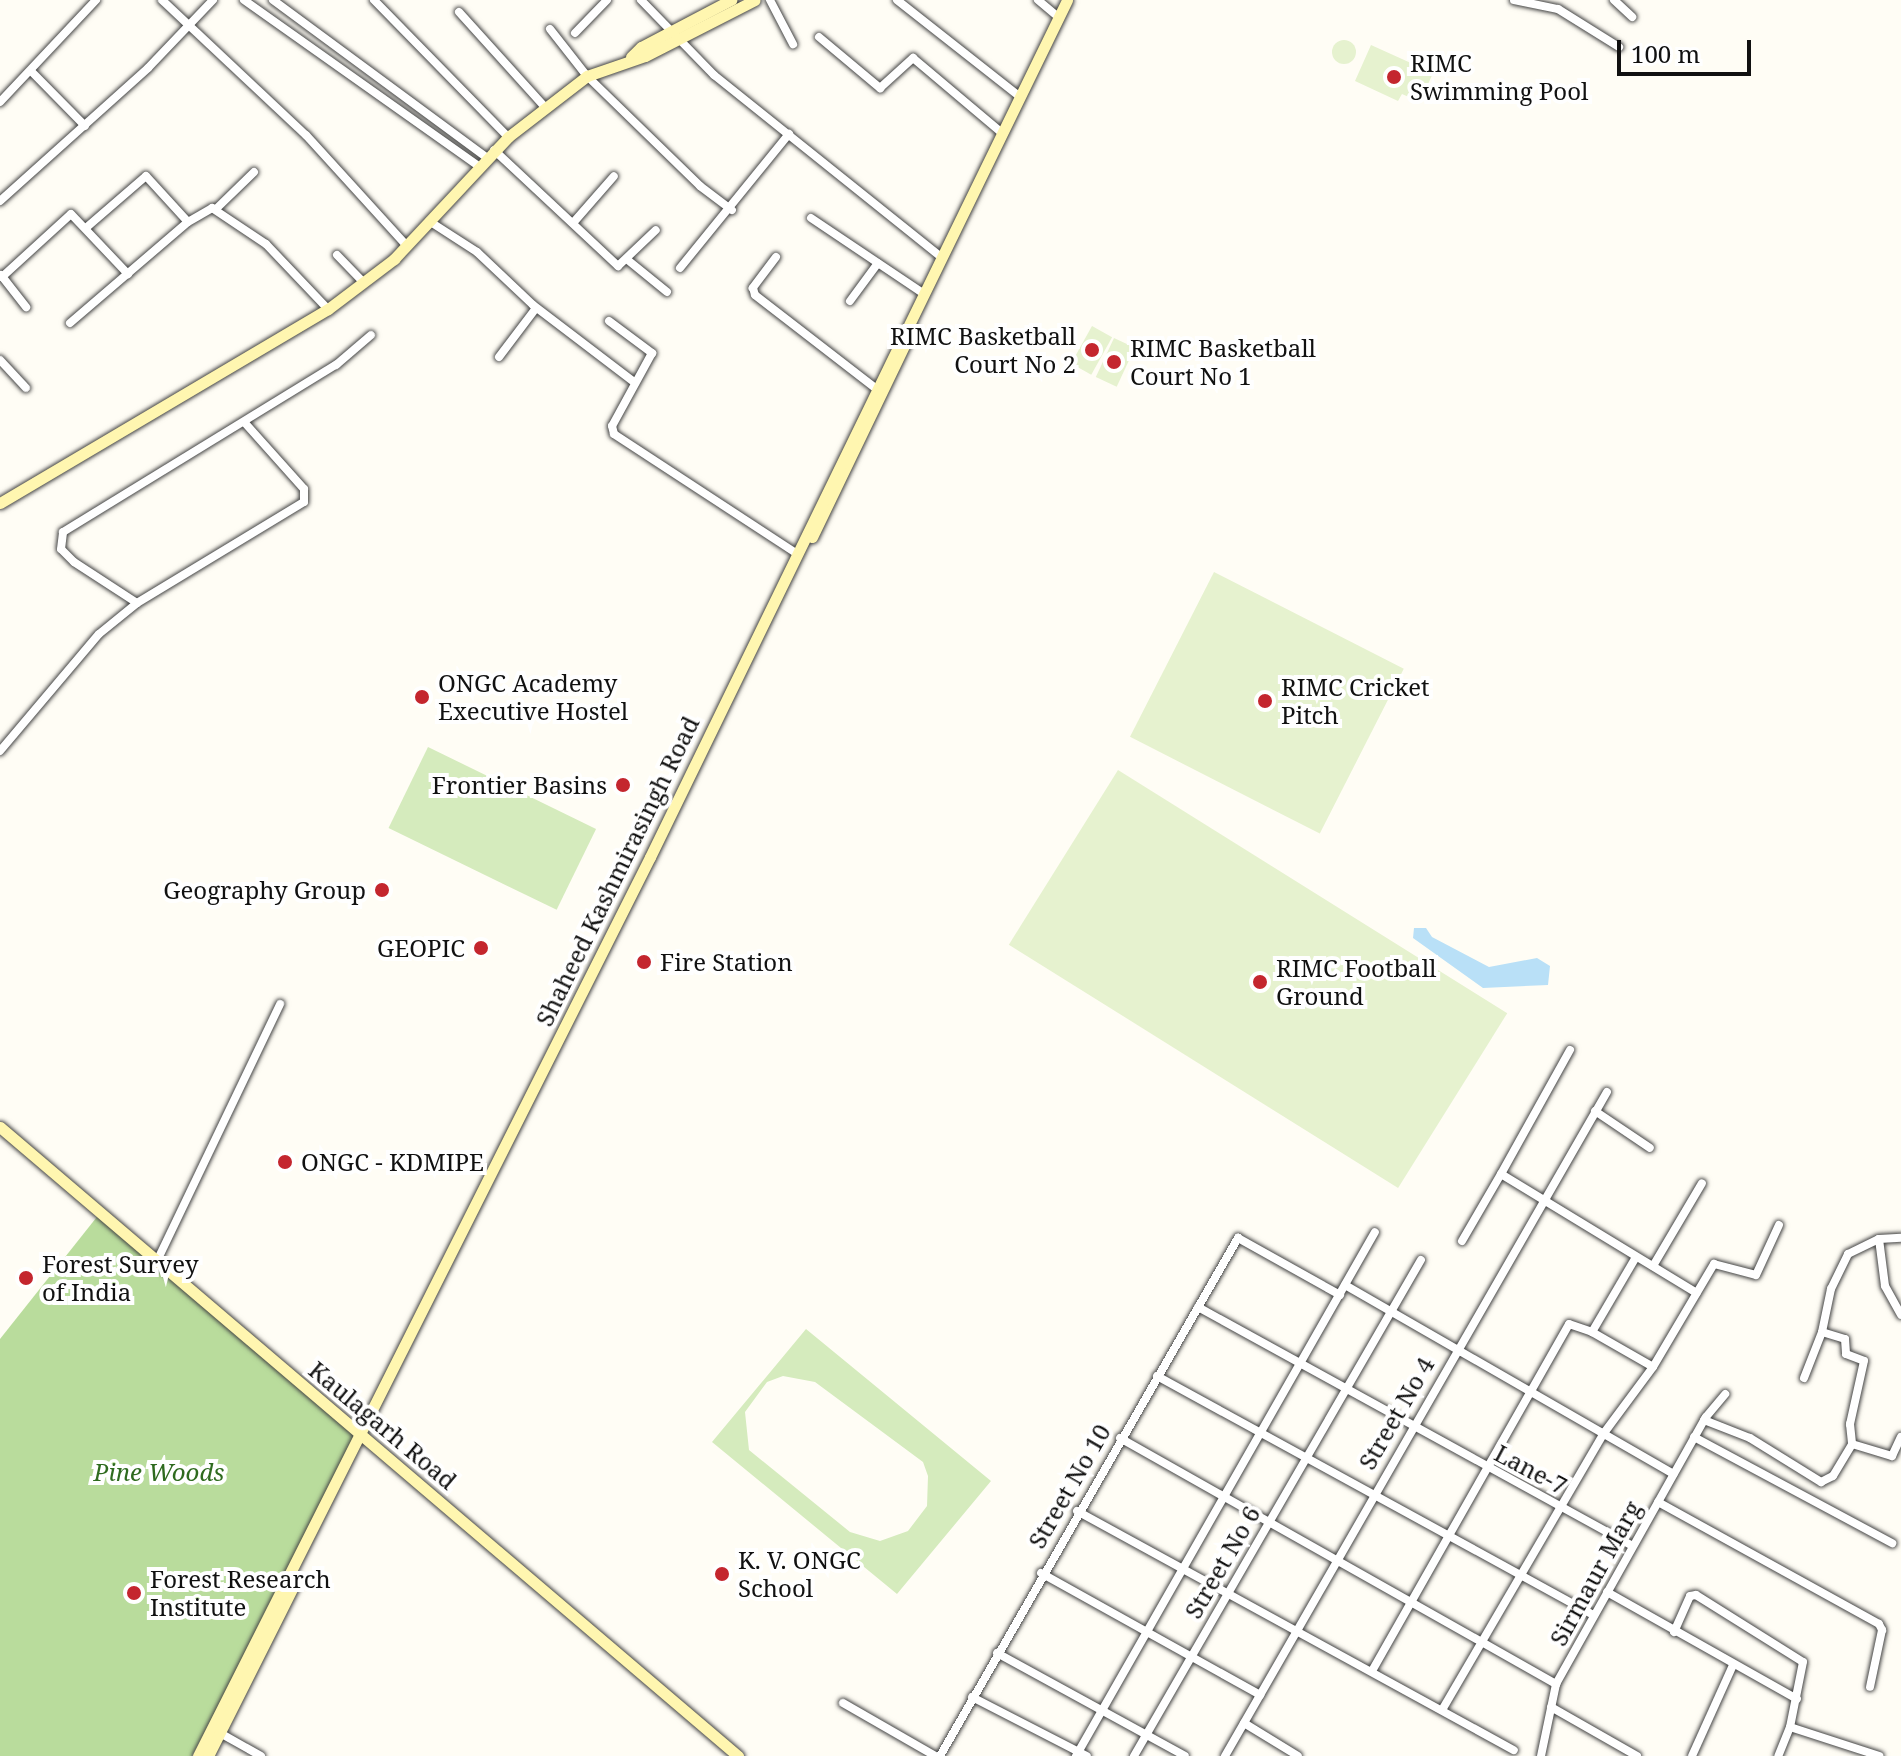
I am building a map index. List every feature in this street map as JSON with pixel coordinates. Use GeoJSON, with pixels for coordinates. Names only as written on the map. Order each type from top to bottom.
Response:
{"type":"FeatureCollection","features":[{"type":"Feature","properties":{"kind":"street"},"geometry":{"type":"LineString","coordinates":[[0,102],[96,0]]}},
{"type":"Feature","properties":{"kind":"street"},"geometry":{"type":"LineString","coordinates":[[162,0],[306,135],[407,246]]}},
{"type":"Feature","properties":{"kind":"street"},"geometry":{"type":"LineString","coordinates":[[0,201],[191,26],[213,0]]}},
{"type":"Feature","properties":{"kind":"street"},"geometry":{"type":"LineString","coordinates":[[244,0],[486,158]]}},
{"type":"Feature","properties":{"kind":"street"},"geometry":{"type":"LineString","coordinates":[[273,0],[573,223],[618,266],[629,261],[656,230]]}},
{"type":"Feature","properties":{"kind":"street"},"geometry":{"type":"LineString","coordinates":[[374,0],[508,137]]}},
{"type":"Feature","properties":{"kind":"street"},"geometry":{"type":"LineString","coordinates":[[575,33],[607,0]]}},
{"type":"Feature","properties":{"kind":"street"},"geometry":{"type":"LineString","coordinates":[[641,0],[673,37],[939,255]]}},
{"type":"Feature","properties":{"kind":"street"},"geometry":{"type":"LineString","coordinates":[[673,37],[731,0]]}},
{"type":"Feature","properties":{"kind":"street"},"geometry":{"type":"LineString","coordinates":[[0,503],[328,309],[364,283],[407,246],[486,158],[543,105],[587,76],[755,0]]}},
{"type":"Feature","properties":{"kind":"street"},"geometry":{"type":"LineString","coordinates":[[770,0],[793,44]]}},
{"type":"Feature","properties":{"kind":"street"},"geometry":{"type":"LineString","coordinates":[[897,0],[1019,96]]}},
{"type":"Feature","properties":{"kind":"street"},"geometry":{"type":"LineString","coordinates":[[1038,0],[1058,17]]}},
{"type":"Feature","properties":{"kind":"street","name":"Shaheed Kashmirasingh Road"},"geometry":{"type":"LineString","coordinates":[[208,1756],[796,553],[874,387],[1067,0]]}},
{"type":"Feature","properties":{"kind":"street","name":"Shaheed Kashmirasingh Road"},"geometry":{"type":"LineString","coordinates":[[198,1756],[657,860],[1075,0]]}},
{"type":"Feature","properties":{"kind":"street"},"geometry":{"type":"LineString","coordinates":[[1514,0],[1558,9],[1619,47]]}},
{"type":"Feature","properties":{"kind":"street"},"geometry":{"type":"LineString","coordinates":[[1614,0],[1632,17]]}},
{"type":"Feature","properties":{"kind":"street"},"geometry":{"type":"LineString","coordinates":[[459,12],[543,105]]}},
{"type":"Feature","properties":{"kind":"street"},"geometry":{"type":"LineString","coordinates":[[550,29],[587,76],[700,186],[732,210]]}},
{"type":"Feature","properties":{"kind":"street"},"geometry":{"type":"LineString","coordinates":[[819,37],[880,88],[913,58],[1001,132]]}},
{"type":"Feature","properties":{"kind":"street"},"geometry":{"type":"LineString","coordinates":[[31,71],[85,126]]}},
{"type":"Feature","properties":{"kind":"street"},"geometry":{"type":"LineString","coordinates":[[680,268],[732,210],[789,134]]}},
{"type":"Feature","properties":{"kind":"street"},"geometry":{"type":"LineString","coordinates":[[70,323],[188,222],[216,209],[254,172]]}},
{"type":"Feature","properties":{"kind":"street"},"geometry":{"type":"LineString","coordinates":[[87,227],[146,176],[188,222]]}},
{"type":"Feature","properties":{"kind":"street"},"geometry":{"type":"LineString","coordinates":[[573,223],[614,176]]}},
{"type":"Feature","properties":{"kind":"street"},"geometry":{"type":"LineString","coordinates":[[216,209],[266,244],[328,309]]}},
{"type":"Feature","properties":{"kind":"street"},"geometry":{"type":"LineString","coordinates":[[26,307],[1,276],[67,216],[87,227],[128,274]]}},
{"type":"Feature","properties":{"kind":"street"},"geometry":{"type":"LineString","coordinates":[[811,218],[921,292]]}},
{"type":"Feature","properties":{"kind":"street"},"geometry":{"type":"LineString","coordinates":[[429,221],[477,252],[536,308],[634,382]]}},
{"type":"Feature","properties":{"kind":"street"},"geometry":{"type":"LineString","coordinates":[[337,255],[364,283]]}},
{"type":"Feature","properties":{"kind":"street"},"geometry":{"type":"LineString","coordinates":[[776,257],[753,288],[755,295],[874,387]]}},
{"type":"Feature","properties":{"kind":"street"},"geometry":{"type":"LineString","coordinates":[[629,261],[667,292]]}},
{"type":"Feature","properties":{"kind":"street"},"geometry":{"type":"LineString","coordinates":[[850,301],[878,263]]}},
{"type":"Feature","properties":{"kind":"street"},"geometry":{"type":"LineString","coordinates":[[499,357],[536,308]]}},
{"type":"Feature","properties":{"kind":"street"},"geometry":{"type":"LineString","coordinates":[[609,321],[651,352],[612,426],[614,434],[796,553]]}},
{"type":"Feature","properties":{"kind":"street"},"geometry":{"type":"LineString","coordinates":[[137,603],[74,562],[61,549],[63,532],[336,365],[371,335]]}},
{"type":"Feature","properties":{"kind":"street"},"geometry":{"type":"LineString","coordinates":[[0,360],[26,388]]}},
{"type":"Feature","properties":{"kind":"street"},"geometry":{"type":"LineString","coordinates":[[0,751],[99,634],[137,603],[307,498],[244,422]]}},
{"type":"Feature","properties":{"kind":"street"},"geometry":{"type":"LineString","coordinates":[[157,1261],[280,1004]]}},
{"type":"Feature","properties":{"kind":"street"},"geometry":{"type":"LineString","coordinates":[[1462,1241],[1570,1050]]}},
{"type":"Feature","properties":{"kind":"street","name":"Street No 4"},"geometry":{"type":"LineString","coordinates":[[1225,1756],[1411,1427],[1607,1092]]}},
{"type":"Feature","properties":{"kind":"street"},"geometry":{"type":"LineString","coordinates":[[1595,1111],[1650,1148]]}},
{"type":"Feature","properties":{"kind":"street","name":"Kaulagarh Road"},"geometry":{"type":"LineString","coordinates":[[2,1134],[157,1261],[738,1756]]}},
{"type":"Feature","properties":{"kind":"street"},"geometry":{"type":"LineString","coordinates":[[1501,1174],[1697,1293]]}},
{"type":"Feature","properties":{"kind":"street"},"geometry":{"type":"LineString","coordinates":[[1653,1266],[1702,1183]]}},
{"type":"Feature","properties":{"kind":"street"},"geometry":{"type":"LineString","coordinates":[[1442,1710],[1604,1433],[1653,1367],[1717,1262],[1756,1275],[1779,1225]]}},
{"type":"Feature","properties":{"kind":"street"},"geometry":{"type":"LineString","coordinates":[[972,1697],[1081,1754],[1103,1709],[1375,1232]]}},
{"type":"Feature","properties":{"kind":"street","name":"Street No 10"},"geometry":{"type":"LineString","coordinates":[[938,1756],[1041,1573],[1238,1238],[1340,1295]]}},
{"type":"Feature","properties":{"kind":"street"},"geometry":{"type":"LineString","coordinates":[[1804,1378],[1845,1257],[1879,1239],[1901,1238]]}},
{"type":"Feature","properties":{"kind":"street"},"geometry":{"type":"LineString","coordinates":[[1879,1239],[1885,1286],[1901,1315]]}},
{"type":"Feature","properties":{"kind":"street"},"geometry":{"type":"LineString","coordinates":[[1592,1332],[1636,1257]]}},
{"type":"Feature","properties":{"kind":"street","name":"Street No 6"},"geometry":{"type":"LineString","coordinates":[[1134,1756],[1421,1260]]}},
{"type":"Feature","properties":{"kind":"street"},"geometry":{"type":"LineString","coordinates":[[1345,1285],[1674,1474]]}},
{"type":"Feature","properties":{"kind":"street","name":"Lane-7"},"geometry":{"type":"LineString","coordinates":[[1198,1307],[1411,1427],[1633,1546]]}},
{"type":"Feature","properties":{"kind":"street"},"geometry":{"type":"LineString","coordinates":[[1372,1671],[1571,1322],[1653,1367]]}},
{"type":"Feature","properties":{"kind":"street"},"geometry":{"type":"LineString","coordinates":[[1705,1419],[1750,1438],[1821,1482],[1833,1476],[1852,1444],[1850,1424],[1864,1361],[1846,1354],[1845,1339],[1822,1332]]}},
{"type":"Feature","properties":{"kind":"street"},"geometry":{"type":"LineString","coordinates":[[1157,1376],[1594,1615]]}},
{"type":"Feature","properties":{"kind":"street","name":"Sirmaur Marg"},"geometry":{"type":"LineString","coordinates":[[1541,1756],[1556,1684],[1694,1437],[1725,1394]]}},
{"type":"Feature","properties":{"kind":"street"},"geometry":{"type":"LineString","coordinates":[[1694,1437],[1892,1543]]}},
{"type":"Feature","properties":{"kind":"street"},"geometry":{"type":"LineString","coordinates":[[1852,1444],[1896,1458],[1901,1437]]}},
{"type":"Feature","properties":{"kind":"street"},"geometry":{"type":"LineString","coordinates":[[1120,1438],[1556,1684]]}},
{"type":"Feature","properties":{"kind":"street"},"geometry":{"type":"LineString","coordinates":[[1658,1502],[1879,1624],[1882,1630],[1870,1687]]}},
{"type":"Feature","properties":{"kind":"street"},"geometry":{"type":"LineString","coordinates":[[1077,1511],[1229,1590],[1296,1631],[1514,1750]]}},
{"type":"Feature","properties":{"kind":"street"},"geometry":{"type":"LineString","coordinates":[[1041,1573],[1260,1695]]}},
{"type":"Feature","properties":{"kind":"street"},"geometry":{"type":"LineString","coordinates":[[1607,1592],[1797,1699]]}},
{"type":"Feature","properties":{"kind":"street"},"geometry":{"type":"LineString","coordinates":[[1674,1632],[1690,1596],[1696,1595],[1803,1662],[1790,1727],[1778,1756]]}},
{"type":"Feature","properties":{"kind":"street"},"geometry":{"type":"LineString","coordinates":[[997,1653],[1185,1756]]}},
{"type":"Feature","properties":{"kind":"street"},"geometry":{"type":"LineString","coordinates":[[1692,1756],[1733,1665]]}},
{"type":"Feature","properties":{"kind":"street"},"geometry":{"type":"LineString","coordinates":[[843,1703],[938,1756]]}},
{"type":"Feature","properties":{"kind":"street"},"geometry":{"type":"LineString","coordinates":[[1551,1707],[1637,1756]]}},
{"type":"Feature","properties":{"kind":"street"},"geometry":{"type":"LineString","coordinates":[[1244,1723],[1298,1756]]}},
{"type":"Feature","properties":{"kind":"street"},"geometry":{"type":"LineString","coordinates":[[1790,1727],[1879,1756]]}},
{"type":"Feature","properties":{"kind":"street"},"geometry":{"type":"LineString","coordinates":[[220,1733],[261,1756]]}},
{"type":"Feature","properties":{"kind":"green space","name":"RIMC Swimming Pool"},"geometry":{"type":"Polygon","coordinates":[[[1344,40],[1355,47],[1356,52],[1349,63],[1344,64],[1333,57],[1332,52],[1339,41],[1344,40]]]}},
{"type":"Feature","properties":{"kind":"green space","name":"RIMC Swimming Pool"},"geometry":{"type":"Polygon","coordinates":[[[1371,45],[1433,73],[1420,102],[1402,94],[1398,101],[1355,81],[1371,45]]]}},
{"type":"Feature","properties":{"kind":"green space","name":"RIMC Basketball Court No 2"},"geometry":{"type":"Polygon","coordinates":[[[1092,326],[1112,337],[1091,375],[1071,364],[1092,326]]]}},
{"type":"Feature","properties":{"kind":"green space","name":"RIMC Basketball Court No 1"},"geometry":{"type":"Polygon","coordinates":[[[1114,338],[1135,348],[1117,387],[1096,377],[1114,338]]]}},
{"type":"Feature","properties":{"kind":"green space","name":"RIMC Cricket Pitch"},"geometry":{"type":"Polygon","coordinates":[[[1214,572],[1404,669],[1320,834],[1130,737],[1214,572]]]}},
{"type":"Feature","properties":{"kind":"green space"},"geometry":{"type":"Polygon","coordinates":[[[428,747],[596,829],[557,910],[389,828],[428,747]]]}},
{"type":"Feature","properties":{"kind":"green space","name":"RIMC Football Ground"},"geometry":{"type":"Polygon","coordinates":[[[1118,770],[1507,1013],[1398,1188],[1009,945],[1118,770]]]}},
{"type":"Feature","properties":{"kind":"green space","name":"Pine Woods"},"geometry":{"type":"Polygon","coordinates":[[[100,1213],[360,1435],[192,1756],[0,1756],[0,1339],[100,1213]]]}},
{"type":"Feature","properties":{"kind":"green space"},"geometry":{"type":"Polygon","coordinates":[[[806,1329],[991,1481],[897,1594],[712,1442],[806,1329]],[[783,1376],[767,1382],[745,1412],[749,1450],[850,1532],[880,1541],[908,1531],[927,1506],[928,1476],[923,1462],[815,1382],[783,1376]]]}},
{"type":"Feature","properties":{"kind":"water"},"geometry":{"type":"Polygon","coordinates":[[[1414,928],[1426,928],[1432,937],[1489,967],[1537,958],[1550,966],[1548,985],[1483,988],[1413,938],[1414,928]]]}},
{"type":"Feature","properties":{"kind":"place","name":"RIMC Swimming Pool"},"geometry":{"type":"Point","coordinates":[1394,77]}},
{"type":"Feature","properties":{"kind":"place","name":"RIMC Basketball Court No 2"},"geometry":{"type":"Point","coordinates":[1092,350]}},
{"type":"Feature","properties":{"kind":"place","name":"RIMC Basketball Court No 1"},"geometry":{"type":"Point","coordinates":[1114,362]}},
{"type":"Feature","properties":{"kind":"place","name":"ONGC Academy Executive Hostel"},"geometry":{"type":"Point","coordinates":[422,697]}},
{"type":"Feature","properties":{"kind":"place","name":"RIMC Cricket Pitch"},"geometry":{"type":"Point","coordinates":[1265,701]}},
{"type":"Feature","properties":{"kind":"place","name":"Frontier Basins"},"geometry":{"type":"Point","coordinates":[623,785]}},
{"type":"Feature","properties":{"kind":"place","name":"Geography Group"},"geometry":{"type":"Point","coordinates":[382,890]}},
{"type":"Feature","properties":{"kind":"place","name":"GEOPIC"},"geometry":{"type":"Point","coordinates":[481,948]}},
{"type":"Feature","properties":{"kind":"place","name":"Fire Station"},"geometry":{"type":"Point","coordinates":[644,962]}},
{"type":"Feature","properties":{"kind":"place","name":"RIMC Football Ground"},"geometry":{"type":"Point","coordinates":[1260,982]}},
{"type":"Feature","properties":{"kind":"place","name":"ONGC - KDMIPE"},"geometry":{"type":"Point","coordinates":[285,1162]}},
{"type":"Feature","properties":{"kind":"place","name":"Forest Survey of India"},"geometry":{"type":"Point","coordinates":[26,1278]}},
{"type":"Feature","properties":{"kind":"place","name":"K. V. ONGC School"},"geometry":{"type":"Point","coordinates":[722,1574]}},
{"type":"Feature","properties":{"kind":"place","name":"Forest Research Institute"},"geometry":{"type":"Point","coordinates":[134,1593]}}]}
